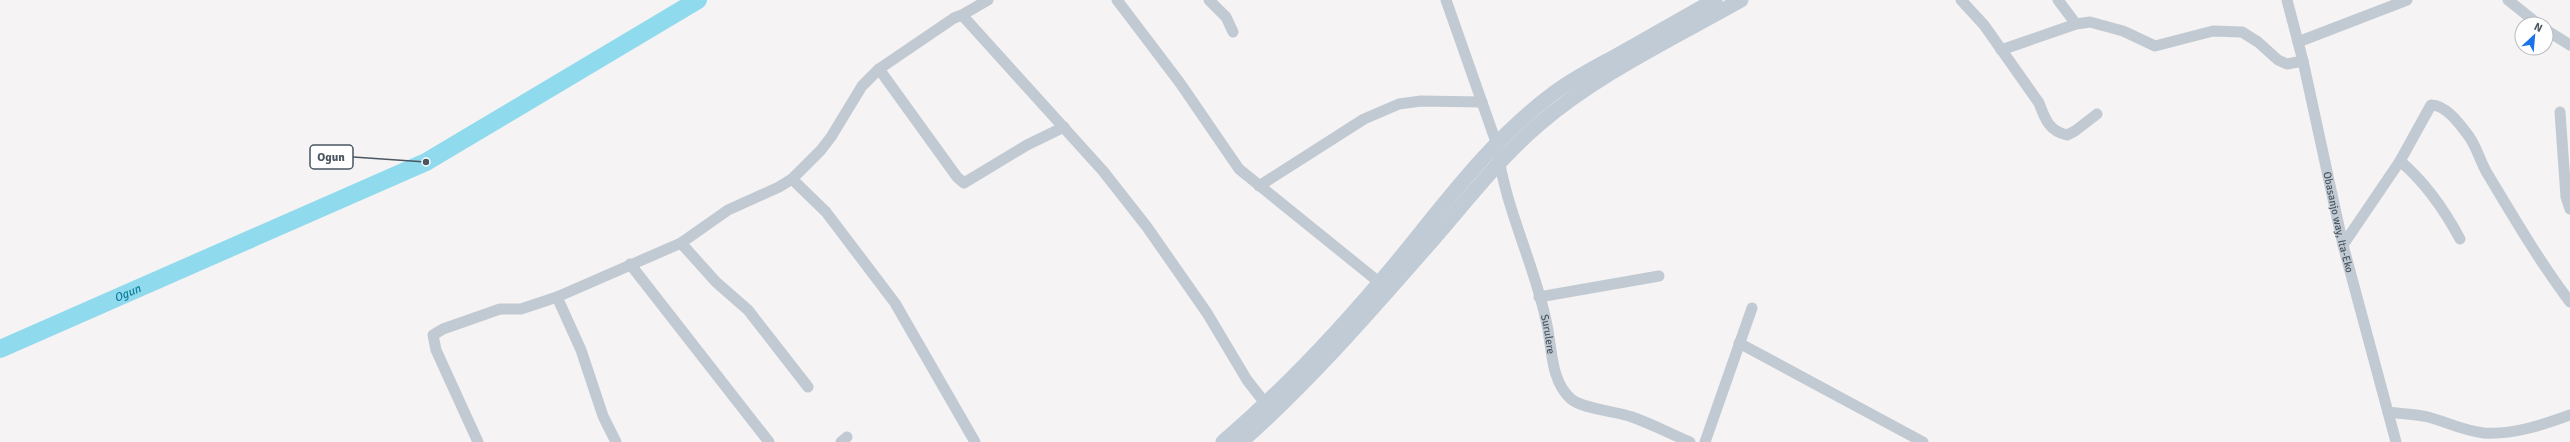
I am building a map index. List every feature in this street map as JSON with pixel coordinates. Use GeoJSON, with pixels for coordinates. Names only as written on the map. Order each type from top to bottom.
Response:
{"type":"FeatureCollection","features":[{"type":"Feature","properties":{"kind":"main road"},"geometry":{"type":"LineString","coordinates":[[1223,442],[1266,403],[1354,313],[1497,144],[1550,96],[1715,0]]}},
{"type":"Feature","properties":{"kind":"main road"},"geometry":{"type":"LineString","coordinates":[[1241,442],[1360,322],[1499,166],[1535,128],[1569,99],[1741,0]]}},
{"type":"Feature","properties":{"kind":"street"},"geometry":{"type":"LineString","coordinates":[[478,442],[436,350],[433,335],[443,329],[500,309],[521,309],[557,297],[681,243],[728,210],[792,179],[831,137],[862,86],[879,69],[954,18],[988,0]]}},
{"type":"Feature","properties":{"kind":"street"},"geometry":{"type":"LineString","coordinates":[[1117,0],[1180,83],[1230,159],[1259,186],[1380,283]]}},
{"type":"Feature","properties":{"kind":"street"},"geometry":{"type":"LineString","coordinates":[[1209,0],[1226,17],[1233,32]]}},
{"type":"Feature","properties":{"kind":"street","name":"Surulere"},"geometry":{"type":"LineString","coordinates":[[1446,0],[1497,144],[1499,166],[1539,296],[1557,379],[1572,400],[1631,417],[1690,442]]}},
{"type":"Feature","properties":{"kind":"street"},"geometry":{"type":"LineString","coordinates":[[1961,0],[1984,25],[2039,103],[2044,118],[2051,128],[2067,135],[2075,132],[2097,114]]}},
{"type":"Feature","properties":{"kind":"street"},"geometry":{"type":"LineString","coordinates":[[2058,0],[2076,24]]}},
{"type":"Feature","properties":{"kind":"street","name":"Obasanjo way, Ita-Eko"},"geometry":{"type":"LineString","coordinates":[[2287,0],[2303,61],[2343,245],[2396,442]]}},
{"type":"Feature","properties":{"kind":"street"},"geometry":{"type":"LineString","coordinates":[[2298,42],[2407,0]]}},
{"type":"Feature","properties":{"kind":"street"},"geometry":{"type":"LineString","coordinates":[[2508,0],[2528,16]]}},
{"type":"Feature","properties":{"kind":"street"},"geometry":{"type":"LineString","coordinates":[[962,15],[1103,171],[1147,227],[1207,313],[1247,380],[1266,403]]}},
{"type":"Feature","properties":{"kind":"street"},"geometry":{"type":"LineString","coordinates":[[2001,50],[2076,24],[2102,24],[2155,46],[2193,35],[2229,30],[2242,32],[2258,42],[2278,60],[2287,64],[2303,61]]}},
{"type":"Feature","properties":{"kind":"street"},"geometry":{"type":"LineString","coordinates":[[2554,35],[2570,45]]}},
{"type":"Feature","properties":{"kind":"street"},"geometry":{"type":"LineString","coordinates":[[879,69],[957,177],[964,183],[1027,145],[1064,127]]}},
{"type":"Feature","properties":{"kind":"street"},"geometry":{"type":"LineString","coordinates":[[1259,186],[1364,119],[1399,104],[1421,101],[1482,102]]}},
{"type":"Feature","properties":{"kind":"street"},"geometry":{"type":"LineString","coordinates":[[2343,245],[2400,161],[2431,105],[2438,105],[2455,118],[2470,136],[2478,157],[2493,182],[2570,302]]}},
{"type":"Feature","properties":{"kind":"street"},"geometry":{"type":"LineString","coordinates":[[2560,112],[2568,174],[2566,197],[2570,209]]}},
{"type":"Feature","properties":{"kind":"street"},"geometry":{"type":"LineString","coordinates":[[2400,161],[2418,176],[2432,193],[2460,239]]}},
{"type":"Feature","properties":{"kind":"street"},"geometry":{"type":"LineString","coordinates":[[792,179],[826,212],[895,302],[976,442]]}},
{"type":"Feature","properties":{"kind":"street"},"geometry":{"type":"LineString","coordinates":[[681,243],[716,282],[748,310],[808,387]]}},
{"type":"Feature","properties":{"kind":"street"},"geometry":{"type":"LineString","coordinates":[[630,264],[769,442]]}},
{"type":"Feature","properties":{"kind":"street"},"geometry":{"type":"LineString","coordinates":[[1539,296],[1659,276]]}},
{"type":"Feature","properties":{"kind":"street"},"geometry":{"type":"LineString","coordinates":[[557,297],[581,350],[603,416],[616,442]]}},
{"type":"Feature","properties":{"kind":"street"},"geometry":{"type":"LineString","coordinates":[[1705,442],[1752,308]]}},
{"type":"Feature","properties":{"kind":"street"},"geometry":{"type":"LineString","coordinates":[[1739,343],[1923,442]]}},
{"type":"Feature","properties":{"kind":"street"},"geometry":{"type":"LineString","coordinates":[[2388,412],[2428,417],[2466,430],[2483,433],[2504,433],[2541,425],[2570,415]]}},
{"type":"Feature","properties":{"kind":"waterway","name":"Ogun"},"geometry":{"type":"LineString","coordinates":[[0,349],[426,162],[698,0]]}},
{"type":"Feature","properties":{"kind":"place","name":"Ogun"},"geometry":{"type":"Point","coordinates":[426,162]}}]}
